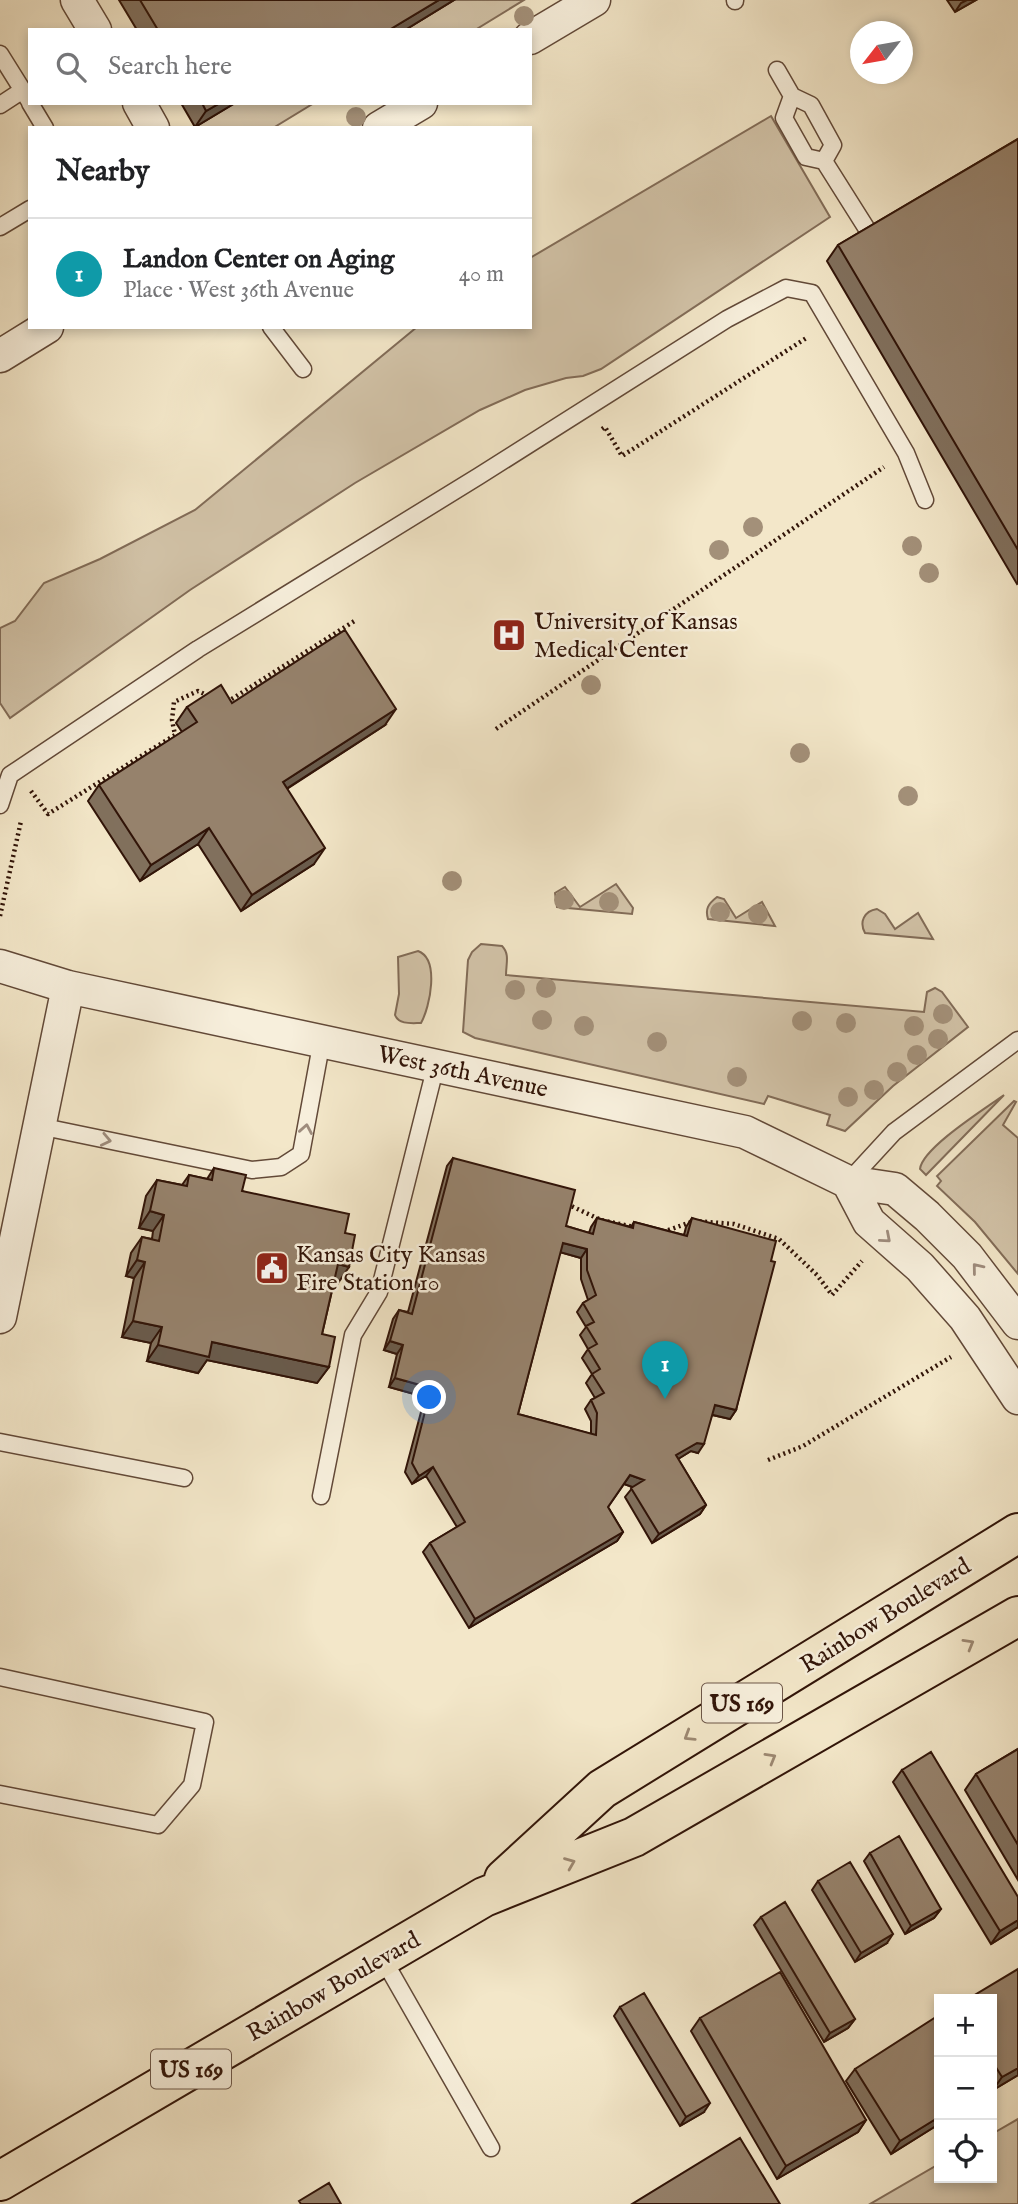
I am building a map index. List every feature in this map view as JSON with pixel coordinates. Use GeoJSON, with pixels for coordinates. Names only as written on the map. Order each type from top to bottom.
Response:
{"type":"FeatureCollection","features":[{"type":"Feature","properties":{"kind":"main road","name":"Rainbow Boulevard"},"geometry":{"type":"LineString","coordinates":[[484,1897],[602,1789],[1018,1533]]}},
{"type":"Feature","properties":{"kind":"main road","name":"Rainbow Boulevard"},"geometry":{"type":"LineString","coordinates":[[0,2181],[484,1897],[634,1837],[1018,1616]]}},
{"type":"Feature","properties":{"kind":"street"},"geometry":{"type":"LineString","coordinates":[[77,0],[94,28]]}},
{"type":"Feature","properties":{"kind":"street"},"geometry":{"type":"LineString","coordinates":[[532,37],[594,0]]}},
{"type":"Feature","properties":{"kind":"street"},"geometry":{"type":"LineString","coordinates":[[140,105],[152,126]]}},
{"type":"Feature","properties":{"kind":"street"},"geometry":{"type":"LineString","coordinates":[[382,126],[418,105]]}},
{"type":"Feature","properties":{"kind":"street"},"geometry":{"type":"LineString","coordinates":[[0,356],[44,329]]}},
{"type":"Feature","properties":{"kind":"street","name":"West 36th Avenue"},"geometry":{"type":"LineString","coordinates":[[0,965],[68,987],[745,1132],[848,1182],[895,1189],[967,1256],[1018,1322]]}},
{"type":"Feature","properties":{"kind":"street"},"geometry":{"type":"LineString","coordinates":[[0,1317],[68,987]]}},
{"type":"Feature","properties":{"kind":"street"},"geometry":{"type":"LineString","coordinates":[[848,1182],[869,1222],[920,1267],[965,1318],[1018,1398]]}},
{"type":"Feature","properties":{"kind":"lane"},"geometry":{"type":"LineString","coordinates":[[0,54],[28,99],[0,105]]}},
{"type":"Feature","properties":{"kind":"lane"},"geometry":{"type":"LineString","coordinates":[[777,70],[792,96],[811,105],[833,145],[824,161]]}},
{"type":"Feature","properties":{"kind":"lane"},"geometry":{"type":"LineString","coordinates":[[792,96],[784,118],[806,157],[824,161],[882,253]]}},
{"type":"Feature","properties":{"kind":"lane"},"geometry":{"type":"LineString","coordinates":[[32,105],[44,126]]}},
{"type":"Feature","properties":{"kind":"lane"},"geometry":{"type":"LineString","coordinates":[[0,227],[28,210]]}},
{"type":"Feature","properties":{"kind":"lane"},"geometry":{"type":"LineString","coordinates":[[0,804],[10,775],[198,649],[727,319],[786,288],[813,293],[906,453],[925,500]]}},
{"type":"Feature","properties":{"kind":"lane"},"geometry":{"type":"LineString","coordinates":[[273,329],[303,369]]}},
{"type":"Feature","properties":{"kind":"lane"},"geometry":{"type":"LineString","coordinates":[[39,1126],[252,1170],[281,1167],[301,1154],[322,1040]]}},
{"type":"Feature","properties":{"kind":"lane"},"geometry":{"type":"LineString","coordinates":[[848,1182],[894,1132],[1018,1040]]}},
{"type":"Feature","properties":{"kind":"lane"},"geometry":{"type":"LineString","coordinates":[[321,1496],[353,1335],[379,1292],[436,1065]]}},
{"type":"Feature","properties":{"kind":"lane"},"geometry":{"type":"LineString","coordinates":[[0,1442],[184,1478]]}},
{"type":"Feature","properties":{"kind":"lane"},"geometry":{"type":"LineString","coordinates":[[0,1676],[205,1722],[192,1785],[158,1825],[0,1794]]}},
{"type":"Feature","properties":{"kind":"lane"},"geometry":{"type":"LineString","coordinates":[[382,1957],[491,2148]]}},
{"type":"Feature","properties":{"kind":"path"},"geometry":{"type":"LineString","coordinates":[[593,435],[605,427],[622,456],[808,337]]}},
{"type":"Feature","properties":{"kind":"path"},"geometry":{"type":"LineString","coordinates":[[496,729],[884,467]]}},
{"type":"Feature","properties":{"kind":"path"},"geometry":{"type":"LineString","coordinates":[[28,792],[32,790],[48,814],[175,735],[172,720],[174,702],[198,691],[222,705],[356,620]]}},
{"type":"Feature","properties":{"kind":"path"},"geometry":{"type":"LineString","coordinates":[[0,916],[22,816]]}},
{"type":"Feature","properties":{"kind":"path"},"geometry":{"type":"LineString","coordinates":[[567,1204],[601,1220],[636,1228]]}},
{"type":"Feature","properties":{"kind":"path"},"geometry":{"type":"LineString","coordinates":[[660,1233],[694,1221],[734,1224],[779,1239],[817,1275],[832,1296],[865,1258]]}},
{"type":"Feature","properties":{"kind":"path"},"geometry":{"type":"LineString","coordinates":[[768,1460],[803,1446],[954,1355]]}},
{"type":"Feature","properties":{"kind":"shaded area"},"geometry":{"type":"Polygon","coordinates":[[[454,0],[524,0],[478,28],[408,28],[454,0]]]}},
{"type":"Feature","properties":{"kind":"shaded area"},"geometry":{"type":"Polygon","coordinates":[[[231,105],[311,105],[276,126],[197,126],[231,105]]]}},
{"type":"Feature","properties":{"kind":"shaded area"},"geometry":{"type":"Polygon","coordinates":[[[771,116],[830,217],[601,369],[525,390],[480,410],[355,483],[190,590],[10,718],[0,703],[0,628],[15,621],[44,583],[100,559],[195,510],[415,329],[532,329],[532,257],[771,116]]]}},
{"type":"Feature","properties":{"kind":"shaded area"},"geometry":{"type":"Polygon","coordinates":[[[616,884],[633,908],[632,914],[557,907],[555,893],[565,887],[580,907],[616,884]]]}},
{"type":"Feature","properties":{"kind":"shaded area"},"geometry":{"type":"Polygon","coordinates":[[[717,897],[724,899],[736,918],[762,902],[775,926],[708,919],[708,907],[717,897]]]}},
{"type":"Feature","properties":{"kind":"shaded area"},"geometry":{"type":"Polygon","coordinates":[[[877,909],[885,914],[895,929],[918,913],[933,939],[865,933],[864,918],[877,909]]]}},
{"type":"Feature","properties":{"kind":"shaded area"},"geometry":{"type":"Polygon","coordinates":[[[481,944],[502,946],[507,956],[506,975],[924,1012],[927,992],[935,988],[942,992],[968,1027],[893,1086],[845,1131],[827,1125],[830,1115],[768,1096],[764,1104],[475,1038],[463,1032],[468,960],[481,944]]]}},
{"type":"Feature","properties":{"kind":"shaded area"},"geometry":{"type":"Polygon","coordinates":[[[418,951],[429,963],[430,995],[421,1023],[406,1023],[395,1015],[399,994],[398,957],[418,951]]]}},
{"type":"Feature","properties":{"kind":"shaded area"},"geometry":{"type":"Polygon","coordinates":[[[1004,1095],[926,1175],[920,1169],[931,1150],[1004,1095]]]}},
{"type":"Feature","properties":{"kind":"shaded area"},"geometry":{"type":"Polygon","coordinates":[[[1016,1102],[1003,1125],[1018,1138],[1018,1274],[975,1222],[937,1186],[941,1181],[937,1176],[1016,1102]]]}},
{"type":"Feature","properties":{"kind":"shaded area"},"geometry":{"type":"Polygon","coordinates":[[[1018,2119],[1018,2204],[870,2204],[934,2167],[934,2183],[997,2183],[997,2131],[1018,2119]]]}},
{"type":"Feature","properties":{"kind":"building"},"geometry":{"type":"Polygon","coordinates":[[[140,0],[439,0],[392,28],[157,28],[140,0]]]}},
{"type":"Feature","properties":{"kind":"building"},"geometry":{"type":"Polygon","coordinates":[[[203,105],[216,105],[206,111],[203,105]]]}},
{"type":"Feature","properties":{"kind":"building"},"geometry":{"type":"Polygon","coordinates":[[[1018,139],[1018,550],[838,245],[1018,139]]]}},
{"type":"Feature","properties":{"kind":"building"},"geometry":{"type":"Polygon","coordinates":[[[345,630],[396,709],[283,782],[325,848],[252,895],[209,828],[151,865],[99,785],[197,722],[187,707],[221,685],[232,703],[345,630]]]}},
{"type":"Feature","properties":{"kind":"building"},"geometry":{"type":"Polygon","coordinates":[[[453,1158],[575,1190],[566,1226],[593,1234],[597,1218],[633,1228],[634,1222],[687,1236],[692,1218],[776,1241],[771,1261],[775,1262],[736,1410],[715,1405],[704,1444],[697,1443],[676,1455],[706,1505],[659,1534],[631,1488],[644,1480],[630,1475],[608,1507],[623,1532],[475,1619],[430,1543],[465,1522],[433,1467],[419,1476],[412,1463],[431,1388],[395,1378],[403,1345],[390,1341],[399,1310],[412,1314],[453,1158]],[[563,1243],[518,1414],[596,1435],[597,1413],[591,1400],[604,1393],[592,1374],[600,1369],[588,1349],[597,1344],[586,1326],[594,1322],[583,1303],[596,1295],[587,1270],[587,1249],[563,1243]]]}},
{"type":"Feature","properties":{"kind":"building"},"geometry":{"type":"Polygon","coordinates":[[[214,1168],[246,1175],[242,1191],[349,1214],[345,1233],[355,1235],[349,1267],[338,1264],[322,1334],[335,1337],[329,1367],[212,1342],[209,1357],[158,1345],[162,1327],[133,1321],[145,1262],[137,1260],[142,1237],[159,1241],[164,1215],[150,1211],[157,1180],[187,1186],[189,1175],[212,1180],[214,1168]]]}},
{"type":"Feature","properties":{"kind":"building"},"geometry":{"type":"Polygon","coordinates":[[[1018,1749],[1018,1845],[976,1774],[1018,1749]]]}},
{"type":"Feature","properties":{"kind":"building"},"geometry":{"type":"Polygon","coordinates":[[[931,1752],[1018,1897],[1018,1920],[1000,1931],[902,1770],[931,1752]]]}},
{"type":"Feature","properties":{"kind":"building"},"geometry":{"type":"Polygon","coordinates":[[[899,1836],[941,1909],[911,1926],[870,1853],[899,1836]]]}},
{"type":"Feature","properties":{"kind":"building"},"geometry":{"type":"Polygon","coordinates":[[[850,1862],[893,1934],[861,1953],[818,1881],[850,1862]]]}},
{"type":"Feature","properties":{"kind":"building"},"geometry":{"type":"Polygon","coordinates":[[[785,1902],[855,2019],[830,2033],[761,1917],[785,1902]]]}},
{"type":"Feature","properties":{"kind":"building"},"geometry":{"type":"Polygon","coordinates":[[[1018,1969],[1018,2068],[1002,2077],[997,2069],[997,1994],[976,1994],[1018,1969]]]}},
{"type":"Feature","properties":{"kind":"building"},"geometry":{"type":"Polygon","coordinates":[[[780,1972],[866,2120],[786,2166],[700,2018],[780,1972]]]}},
{"type":"Feature","properties":{"kind":"building"},"geometry":{"type":"Polygon","coordinates":[[[644,1993],[710,2103],[686,2117],[620,2007],[644,1993]]]}},
{"type":"Feature","properties":{"kind":"building"},"geometry":{"type":"Polygon","coordinates":[[[934,2018],[934,2120],[900,2141],[855,2069],[934,2018]]]}},
{"type":"Feature","properties":{"kind":"building"},"geometry":{"type":"Polygon","coordinates":[[[740,2138],[780,2204],[632,2204],[740,2138]]]}},
{"type":"Feature","properties":{"kind":"building"},"geometry":{"type":"Polygon","coordinates":[[[329,2183],[341,2204],[301,2204],[299,2201],[329,2183]]]}},
{"type":"Feature","properties":{"kind":"place","name":"University of Kansas Medical Center"},"geometry":{"type":"Point","coordinates":[509,635]}},
{"type":"Feature","properties":{"kind":"place","name":"Kansas City Kansas Fire Station 10"},"geometry":{"type":"Point","coordinates":[272,1268]}},
{"type":"Feature","properties":{"kind":"place","name":"Landon Center on Aging"},"geometry":{"type":"Point","coordinates":[665,1399]}}]}
